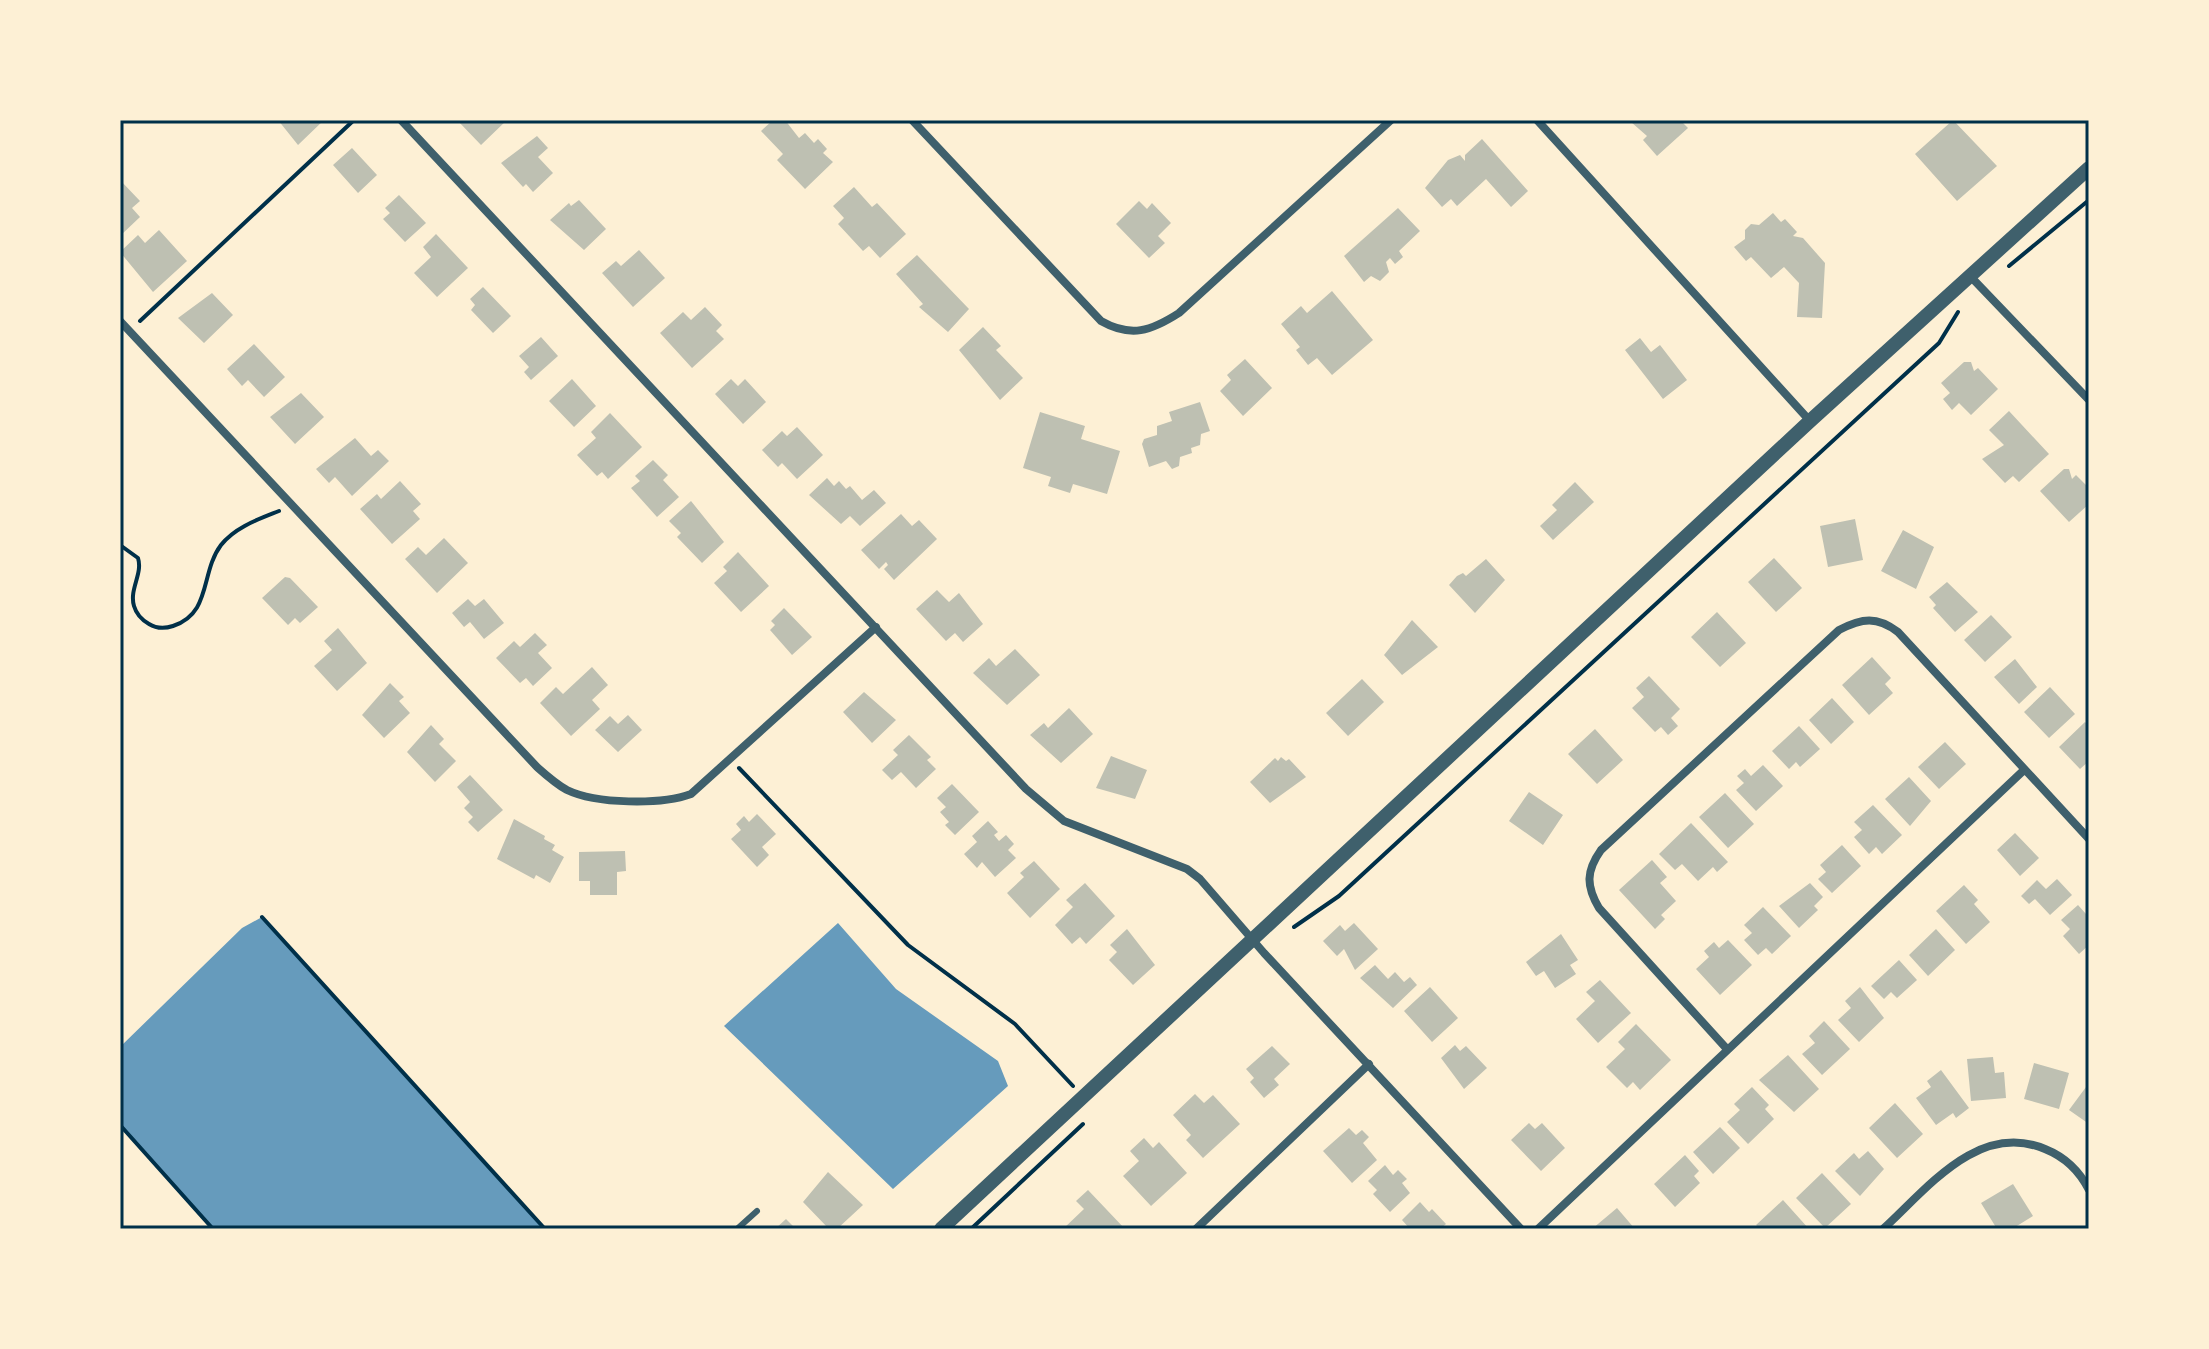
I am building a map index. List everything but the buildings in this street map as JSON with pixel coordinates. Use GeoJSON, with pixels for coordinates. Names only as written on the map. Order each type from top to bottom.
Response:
{"type":"FeatureCollection","features":[{"type":"Feature","properties":{"kind":"street"},"geometry":{"type":"LineString","coordinates":[[401,120],[1047,809],[1064,821],[1187,869],[1214,891],[1253,939],[1521,1229]]}},
{"type":"Feature","properties":{"kind":"street"},"geometry":{"type":"LineString","coordinates":[[912,120],[1101,321],[1119,331],[1139,333],[1179,313],[1391,120]]}},
{"type":"Feature","properties":{"kind":"street"},"geometry":{"type":"LineString","coordinates":[[1537,120],[1810,421]]}},
{"type":"Feature","properties":{"kind":"street"},"geometry":{"type":"LineString","coordinates":[[941,1229],[1810,421],[1977,282],[2089,168]]}},
{"type":"Feature","properties":{"kind":"street"},"geometry":{"type":"LineString","coordinates":[[1977,282],[2089,400]]}},
{"type":"Feature","properties":{"kind":"street"},"geometry":{"type":"LineString","coordinates":[[120,321],[537,767],[568,791],[601,798],[660,802],[677,799],[703,786],[876,627]]}},
{"type":"Feature","properties":{"kind":"street"},"geometry":{"type":"LineString","coordinates":[[1726,1048],[1599,908],[1588,879],[1592,863],[1601,850],[1839,630],[1869,619],[1884,622],[1898,632],[2089,839]]}},
{"type":"Feature","properties":{"kind":"street"},"geometry":{"type":"LineString","coordinates":[[1538,1229],[1726,1048],[2024,770]]}},
{"type":"Feature","properties":{"kind":"street"},"geometry":{"type":"LineString","coordinates":[[1196,1229],[1369,1064]]}},
{"type":"Feature","properties":{"kind":"street"},"geometry":{"type":"LineString","coordinates":[[1883,1229],[1955,1164],[1992,1143],[2012,1141],[2047,1149],[2076,1167],[2089,1190]]}},
{"type":"Feature","properties":{"kind":"lane"},"geometry":{"type":"LineString","coordinates":[[737,1229],[757,1211]]}},
{"type":"Feature","properties":{"kind":"path"},"geometry":{"type":"LineString","coordinates":[[129,330],[354,120]]}},
{"type":"Feature","properties":{"kind":"path"},"geometry":{"type":"LineString","coordinates":[[1977,282],[2060,227],[2089,200]]}},
{"type":"Feature","properties":{"kind":"path"},"geometry":{"type":"LineString","coordinates":[[1289,930],[1339,896],[1939,343],[1960,308]]}},
{"type":"Feature","properties":{"kind":"path"},"geometry":{"type":"LineString","coordinates":[[120,545],[138,558],[141,568],[133,595],[139,616],[154,627],[165,629],[182,623],[201,605],[221,545],[244,526],[292,505]]}},
{"type":"Feature","properties":{"kind":"path"},"geometry":{"type":"LineString","coordinates":[[732,760],[908,945],[1015,1024],[1083,1097]]}},
{"type":"Feature","properties":{"kind":"path"},"geometry":{"type":"LineString","coordinates":[[262,917],[545,1229]]}},
{"type":"Feature","properties":{"kind":"path"},"geometry":{"type":"LineString","coordinates":[[971,1229],[1084,1123]]}},
{"type":"Feature","properties":{"kind":"path"},"geometry":{"type":"LineString","coordinates":[[120,1125],[213,1229]]}},
{"type":"Feature","properties":{"kind":"water"},"geometry":{"type":"Polygon","coordinates":[[[262,917],[545,1229],[213,1229],[120,1125],[120,1047],[242,928],[262,917]]]}},
{"type":"Feature","properties":{"kind":"water"},"geometry":{"type":"Polygon","coordinates":[[[838,923],[896,989],[998,1061],[1008,1086],[893,1189],[724,1026],[838,923]]]}}]}
